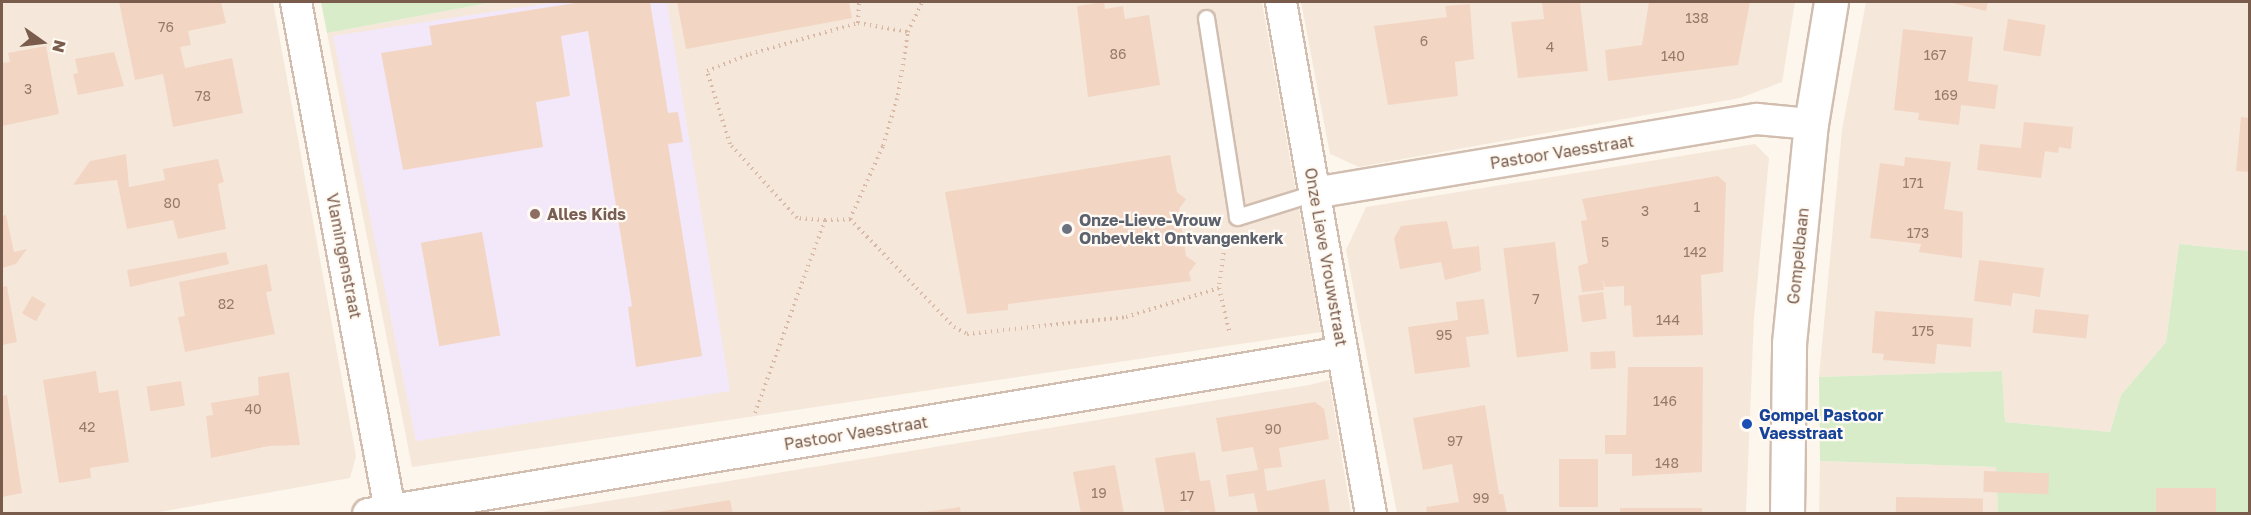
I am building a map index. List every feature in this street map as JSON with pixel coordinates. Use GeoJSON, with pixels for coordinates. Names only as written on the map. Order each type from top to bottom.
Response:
{"type":"FeatureCollection","features":[{"type":"Feature","properties":{"kind":"street","name":"Vlamingenstraat"},"geometry":{"type":"LineString","coordinates":[[296,2],[379,512]]}},
{"type":"Feature","properties":{"kind":"street","name":"Onze Lieve Vrouwstraat"},"geometry":{"type":"LineString","coordinates":[[1281,2],[1371,513]]}},
{"type":"Feature","properties":{"kind":"street","name":"Gompelbaan"},"geometry":{"type":"LineString","coordinates":[[1787,513],[1789,343],[1811,124],[1831,2]]}},
{"type":"Feature","properties":{"kind":"street","name":"Pastoor Vaesstraat"},"geometry":{"type":"LineString","coordinates":[[1314,193],[1756,120],[1811,124]]}},
{"type":"Feature","properties":{"kind":"street","name":"Pastoor Vaesstraat"},"geometry":{"type":"LineString","coordinates":[[379,512],[1343,352]]}},
{"type":"Feature","properties":{"kind":"lane"},"geometry":{"type":"LineString","coordinates":[[1206,18],[1237,217],[1314,193]]}},
{"type":"Feature","properties":{"kind":"path"},"geometry":{"type":"LineString","coordinates":[[858,23],[859,2]]}},
{"type":"Feature","properties":{"kind":"path"},"geometry":{"type":"LineString","coordinates":[[850,219],[883,147],[898,95],[908,32],[922,2]]}},
{"type":"Feature","properties":{"kind":"path"},"geometry":{"type":"LineString","coordinates":[[908,32],[858,23],[750,54],[707,71],[729,144],[797,218],[850,219],[954,327],[967,334],[1126,317],[1219,288]]}},
{"type":"Feature","properties":{"kind":"path"},"geometry":{"type":"LineString","coordinates":[[1237,217],[1223,246],[1219,288],[1238,370]]}},
{"type":"Feature","properties":{"kind":"path"},"geometry":{"type":"LineString","coordinates":[[740,452],[825,220]]}},
{"type":"Feature","properties":{"kind":"shaded area"},"geometry":{"type":"Polygon","coordinates":[[[2,2],[273,2],[356,456],[350,478],[154,513],[2,513],[2,2]]]}},
{"type":"Feature","properties":{"kind":"shaded area"},"geometry":{"type":"Polygon","coordinates":[[[494,2],[1262,2],[1321,332],[412,467],[327,33],[494,2]]]}},
{"type":"Feature","properties":{"kind":"shaded area","name":"Alles Kids"},"geometry":{"type":"Polygon","coordinates":[[[556,2],[667,2],[730,391],[416,441],[333,36],[556,2]]]}},
{"type":"Feature","properties":{"kind":"shaded area"},"geometry":{"type":"Polygon","coordinates":[[[1301,2],[1795,2],[1782,82],[1740,98],[1359,167],[1330,154],[1301,2]]]}},
{"type":"Feature","properties":{"kind":"shaded area"},"geometry":{"type":"Polygon","coordinates":[[[1866,2],[2249,2],[2249,251],[2179,244],[2166,342],[2121,395],[2110,432],[2005,422],[2002,371],[1819,377],[1842,130],[1866,2]]]}},
{"type":"Feature","properties":{"kind":"shaded area"},"geometry":{"type":"Polygon","coordinates":[[[1755,144],[1769,158],[1754,318],[1746,513],[1397,513],[1346,250],[1366,207],[1755,144]]]}},
{"type":"Feature","properties":{"kind":"shaded area"},"geometry":{"type":"Polygon","coordinates":[[[1329,380],[1351,513],[529,514],[1309,385],[1329,380]]]}},
{"type":"Feature","properties":{"kind":"shaded area"},"geometry":{"type":"Polygon","coordinates":[[[1820,461],[1996,467],[1998,513],[1819,514],[1820,461]]]}},
{"type":"Feature","properties":{"kind":"green space"},"geometry":{"type":"Polygon","coordinates":[[[321,2],[494,2],[327,33],[321,2]]]}},
{"type":"Feature","properties":{"kind":"green space"},"geometry":{"type":"Polygon","coordinates":[[[2179,244],[2249,251],[2249,513],[1998,513],[1996,467],[1820,461],[1819,377],[2002,371],[2005,422],[2110,432],[2121,395],[2166,342],[2179,244]]]}},
{"type":"Feature","properties":{"kind":"building"},"geometry":{"type":"Polygon","coordinates":[[[119,2],[221,2],[226,23],[188,31],[191,45],[180,47],[185,68],[232,58],[243,113],[173,127],[163,74],[135,80],[119,2]]]}},
{"type":"Feature","properties":{"kind":"building"},"geometry":{"type":"Polygon","coordinates":[[[582,2],[650,2],[668,113],[678,112],[683,142],[668,144],[702,356],[636,367],[628,307],[632,306],[588,31],[561,36],[570,96],[536,102],[543,147],[403,170],[381,53],[432,45],[429,26],[582,2]]]}},
{"type":"Feature","properties":{"kind":"building"},"geometry":{"type":"Polygon","coordinates":[[[677,2],[849,2],[852,18],[686,49],[677,2]]]}},
{"type":"Feature","properties":{"kind":"building"},"geometry":{"type":"Polygon","coordinates":[[[1104,2],[1105,9],[1123,6],[1125,19],[1149,15],[1160,85],[1088,97],[1077,6],[1104,2]]]}},
{"type":"Feature","properties":{"kind":"building"},"geometry":{"type":"Polygon","coordinates":[[[1542,2],[1580,2],[1588,71],[1518,78],[1511,22],[1544,19],[1542,2]]]}},
{"type":"Feature","properties":{"kind":"building"},"geometry":{"type":"Polygon","coordinates":[[[1649,2],[1750,2],[1738,65],[1608,81],[1605,50],[1642,45],[1649,2]]]}},
{"type":"Feature","properties":{"kind":"building"},"geometry":{"type":"Polygon","coordinates":[[[1948,2],[1988,2],[1986,11],[1948,2]]]}},
{"type":"Feature","properties":{"kind":"building"},"geometry":{"type":"Polygon","coordinates":[[[1470,4],[1474,59],[1455,62],[1458,96],[1388,105],[1374,26],[1447,17],[1445,6],[1470,4]]]}},
{"type":"Feature","properties":{"kind":"building"},"geometry":{"type":"Polygon","coordinates":[[[2008,19],[2046,25],[2041,57],[2003,51],[2008,19]]]}},
{"type":"Feature","properties":{"kind":"building"},"geometry":{"type":"Polygon","coordinates":[[[1903,29],[1973,37],[1968,81],[1998,85],[1995,109],[1961,105],[1959,125],[1918,120],[1919,113],[1894,110],[1903,29]]]}},
{"type":"Feature","properties":{"kind":"building"},"geometry":{"type":"Polygon","coordinates":[[[46,46],[59,114],[2,126],[2,63],[10,62],[8,53],[46,46]]]}},
{"type":"Feature","properties":{"kind":"building"},"geometry":{"type":"Polygon","coordinates":[[[114,52],[124,86],[78,95],[73,74],[78,73],[75,59],[114,52]]]}},
{"type":"Feature","properties":{"kind":"building"},"geometry":{"type":"Polygon","coordinates":[[[2241,117],[2250,118],[2250,172],[2236,171],[2241,117]]]}},
{"type":"Feature","properties":{"kind":"building"},"geometry":{"type":"Polygon","coordinates":[[[2024,122],[2073,127],[2071,149],[2059,147],[2058,153],[2045,151],[2041,178],[1977,170],[1980,144],[2021,148],[2024,122]]]}},
{"type":"Feature","properties":{"kind":"building"},"geometry":{"type":"Polygon","coordinates":[[[126,154],[129,187],[165,180],[163,169],[218,159],[224,182],[218,184],[226,229],[178,239],[173,220],[127,229],[117,180],[73,185],[90,161],[126,154]]]}},
{"type":"Feature","properties":{"kind":"building","name":"Onze-Lieve-Vrouw Onbevlekt Ontvangenkerk"},"geometry":{"type":"Polygon","coordinates":[[[1170,155],[1177,192],[1186,199],[1179,209],[1186,256],[1196,263],[1189,273],[1191,281],[1008,304],[1008,310],[967,314],[945,192],[1170,155]]]}},
{"type":"Feature","properties":{"kind":"building"},"geometry":{"type":"Polygon","coordinates":[[[1905,157],[1951,162],[1944,209],[1963,212],[1962,258],[1919,252],[1921,244],[1870,238],[1880,163],[1904,166],[1905,157]]]}},
{"type":"Feature","properties":{"kind":"building"},"geometry":{"type":"Polygon","coordinates":[[[1718,176],[1726,183],[1723,272],[1701,275],[1703,335],[1633,337],[1631,305],[1624,306],[1624,286],[1605,287],[1603,279],[1604,290],[1582,292],[1578,266],[1588,263],[1581,221],[1587,220],[1582,199],[1718,176]]]}},
{"type":"Feature","properties":{"kind":"building"},"geometry":{"type":"Polygon","coordinates":[[[6,215],[14,252],[27,249],[16,264],[2,268],[2,216],[6,215]]]}},
{"type":"Feature","properties":{"kind":"building"},"geometry":{"type":"Polygon","coordinates":[[[1447,221],[1453,249],[1479,246],[1481,271],[1445,280],[1441,262],[1400,269],[1394,238],[1401,226],[1447,221]]]}},
{"type":"Feature","properties":{"kind":"building"},"geometry":{"type":"Polygon","coordinates":[[[482,232],[500,335],[439,346],[421,243],[482,232]]]}},
{"type":"Feature","properties":{"kind":"building"},"geometry":{"type":"Polygon","coordinates":[[[1555,242],[1568,351],[1517,358],[1503,248],[1555,242]]]}},
{"type":"Feature","properties":{"kind":"building"},"geometry":{"type":"Polygon","coordinates":[[[226,252],[229,264],[130,287],[127,270],[226,252]]]}},
{"type":"Feature","properties":{"kind":"building"},"geometry":{"type":"Polygon","coordinates":[[[1979,260],[2044,268],[2040,297],[2013,293],[2011,306],[1974,301],[1979,260]]]}},
{"type":"Feature","properties":{"kind":"building"},"geometry":{"type":"Polygon","coordinates":[[[267,264],[272,291],[266,292],[275,334],[185,352],[178,317],[185,316],[179,282],[267,264]]]}},
{"type":"Feature","properties":{"kind":"building"},"geometry":{"type":"Polygon","coordinates":[[[7,286],[17,342],[2,345],[2,287],[7,286]]]}},
{"type":"Feature","properties":{"kind":"building"},"geometry":{"type":"Polygon","coordinates":[[[1603,292],[1607,319],[1582,322],[1578,295],[1603,292]]]}},
{"type":"Feature","properties":{"kind":"building"},"geometry":{"type":"Polygon","coordinates":[[[32,296],[46,304],[36,321],[22,313],[32,296]]]}},
{"type":"Feature","properties":{"kind":"building"},"geometry":{"type":"Polygon","coordinates":[[[1484,299],[1489,334],[1466,337],[1470,367],[1415,374],[1408,327],[1458,320],[1456,302],[1484,299]]]}},
{"type":"Feature","properties":{"kind":"building"},"geometry":{"type":"Polygon","coordinates":[[[2035,309],[2089,315],[2086,339],[2032,333],[2035,309]]]}},
{"type":"Feature","properties":{"kind":"building"},"geometry":{"type":"Polygon","coordinates":[[[1875,311],[1973,318],[1971,347],[1937,344],[1935,364],[1883,360],[1884,354],[1872,353],[1875,311]]]}},
{"type":"Feature","properties":{"kind":"building"},"geometry":{"type":"Polygon","coordinates":[[[1615,351],[1616,368],[1591,369],[1590,352],[1615,351]]]}},
{"type":"Feature","properties":{"kind":"building"},"geometry":{"type":"Polygon","coordinates":[[[1628,367],[1703,367],[1702,472],[1632,476],[1632,454],[1605,454],[1605,435],[1626,435],[1628,367]]]}},
{"type":"Feature","properties":{"kind":"building"},"geometry":{"type":"Polygon","coordinates":[[[96,371],[99,393],[118,390],[129,462],[90,468],[91,478],[59,483],[43,380],[96,371]]]}},
{"type":"Feature","properties":{"kind":"building"},"geometry":{"type":"Polygon","coordinates":[[[289,372],[300,445],[269,446],[211,458],[206,416],[213,415],[211,403],[259,395],[258,377],[289,372]]]}},
{"type":"Feature","properties":{"kind":"building"},"geometry":{"type":"Polygon","coordinates":[[[181,381],[185,406],[150,411],[146,386],[181,381]]]}},
{"type":"Feature","properties":{"kind":"building"},"geometry":{"type":"Polygon","coordinates":[[[7,395],[22,493],[2,497],[2,396],[7,395]]]}},
{"type":"Feature","properties":{"kind":"building"},"geometry":{"type":"Polygon","coordinates":[[[1315,402],[1324,409],[1329,439],[1279,448],[1282,467],[1264,469],[1267,491],[1325,479],[1330,514],[1258,514],[1254,493],[1229,497],[1226,475],[1258,470],[1253,447],[1222,452],[1216,418],[1315,402]]]}},
{"type":"Feature","properties":{"kind":"building"},"geometry":{"type":"Polygon","coordinates":[[[1485,405],[1499,494],[1503,494],[1507,514],[1427,514],[1426,507],[1459,502],[1452,464],[1423,470],[1413,418],[1485,405]]]}},
{"type":"Feature","properties":{"kind":"building"},"geometry":{"type":"Polygon","coordinates":[[[1195,452],[1200,481],[1210,480],[1216,514],[1190,514],[1189,510],[1165,514],[1155,458],[1195,452]]]}},
{"type":"Feature","properties":{"kind":"building"},"geometry":{"type":"Polygon","coordinates":[[[1559,459],[1598,459],[1598,507],[1559,507],[1559,459]]]}},
{"type":"Feature","properties":{"kind":"building"},"geometry":{"type":"Polygon","coordinates":[[[1115,465],[1124,514],[1081,514],[1073,472],[1115,465]]]}},
{"type":"Feature","properties":{"kind":"building"},"geometry":{"type":"Polygon","coordinates":[[[1984,471],[2049,473],[2048,494],[1983,492],[1984,471]]]}},
{"type":"Feature","properties":{"kind":"building"},"geometry":{"type":"Polygon","coordinates":[[[2156,488],[2216,488],[2216,514],[2156,514],[2156,488]]]}},
{"type":"Feature","properties":{"kind":"building"},"geometry":{"type":"Polygon","coordinates":[[[1896,497],[1983,499],[1983,514],[1896,514],[1896,497]]]}},
{"type":"Feature","properties":{"kind":"building"},"geometry":{"type":"Polygon","coordinates":[[[730,500],[733,514],[658,514],[658,512],[730,500]]]}},
{"type":"Feature","properties":{"kind":"building"},"geometry":{"type":"Polygon","coordinates":[[[960,507],[961,514],[925,514],[925,512],[960,507]]]}},
{"type":"Feature","properties":{"kind":"building"},"geometry":{"type":"Polygon","coordinates":[[[1620,508],[1702,508],[1702,514],[1620,514],[1620,508]]]}},
{"type":"Feature","properties":{"kind":"place","name":"Alles Kids"},"geometry":{"type":"Point","coordinates":[535,214]}},
{"type":"Feature","properties":{"kind":"place","name":"Onze-Lieve-Vrouw Onbevlekt Ontvangenkerk"},"geometry":{"type":"Point","coordinates":[1067,229]}},
{"type":"Feature","properties":{"kind":"place","name":"Gompel Pastoor Vaesstraat"},"geometry":{"type":"Point","coordinates":[1747,424]}}]}
